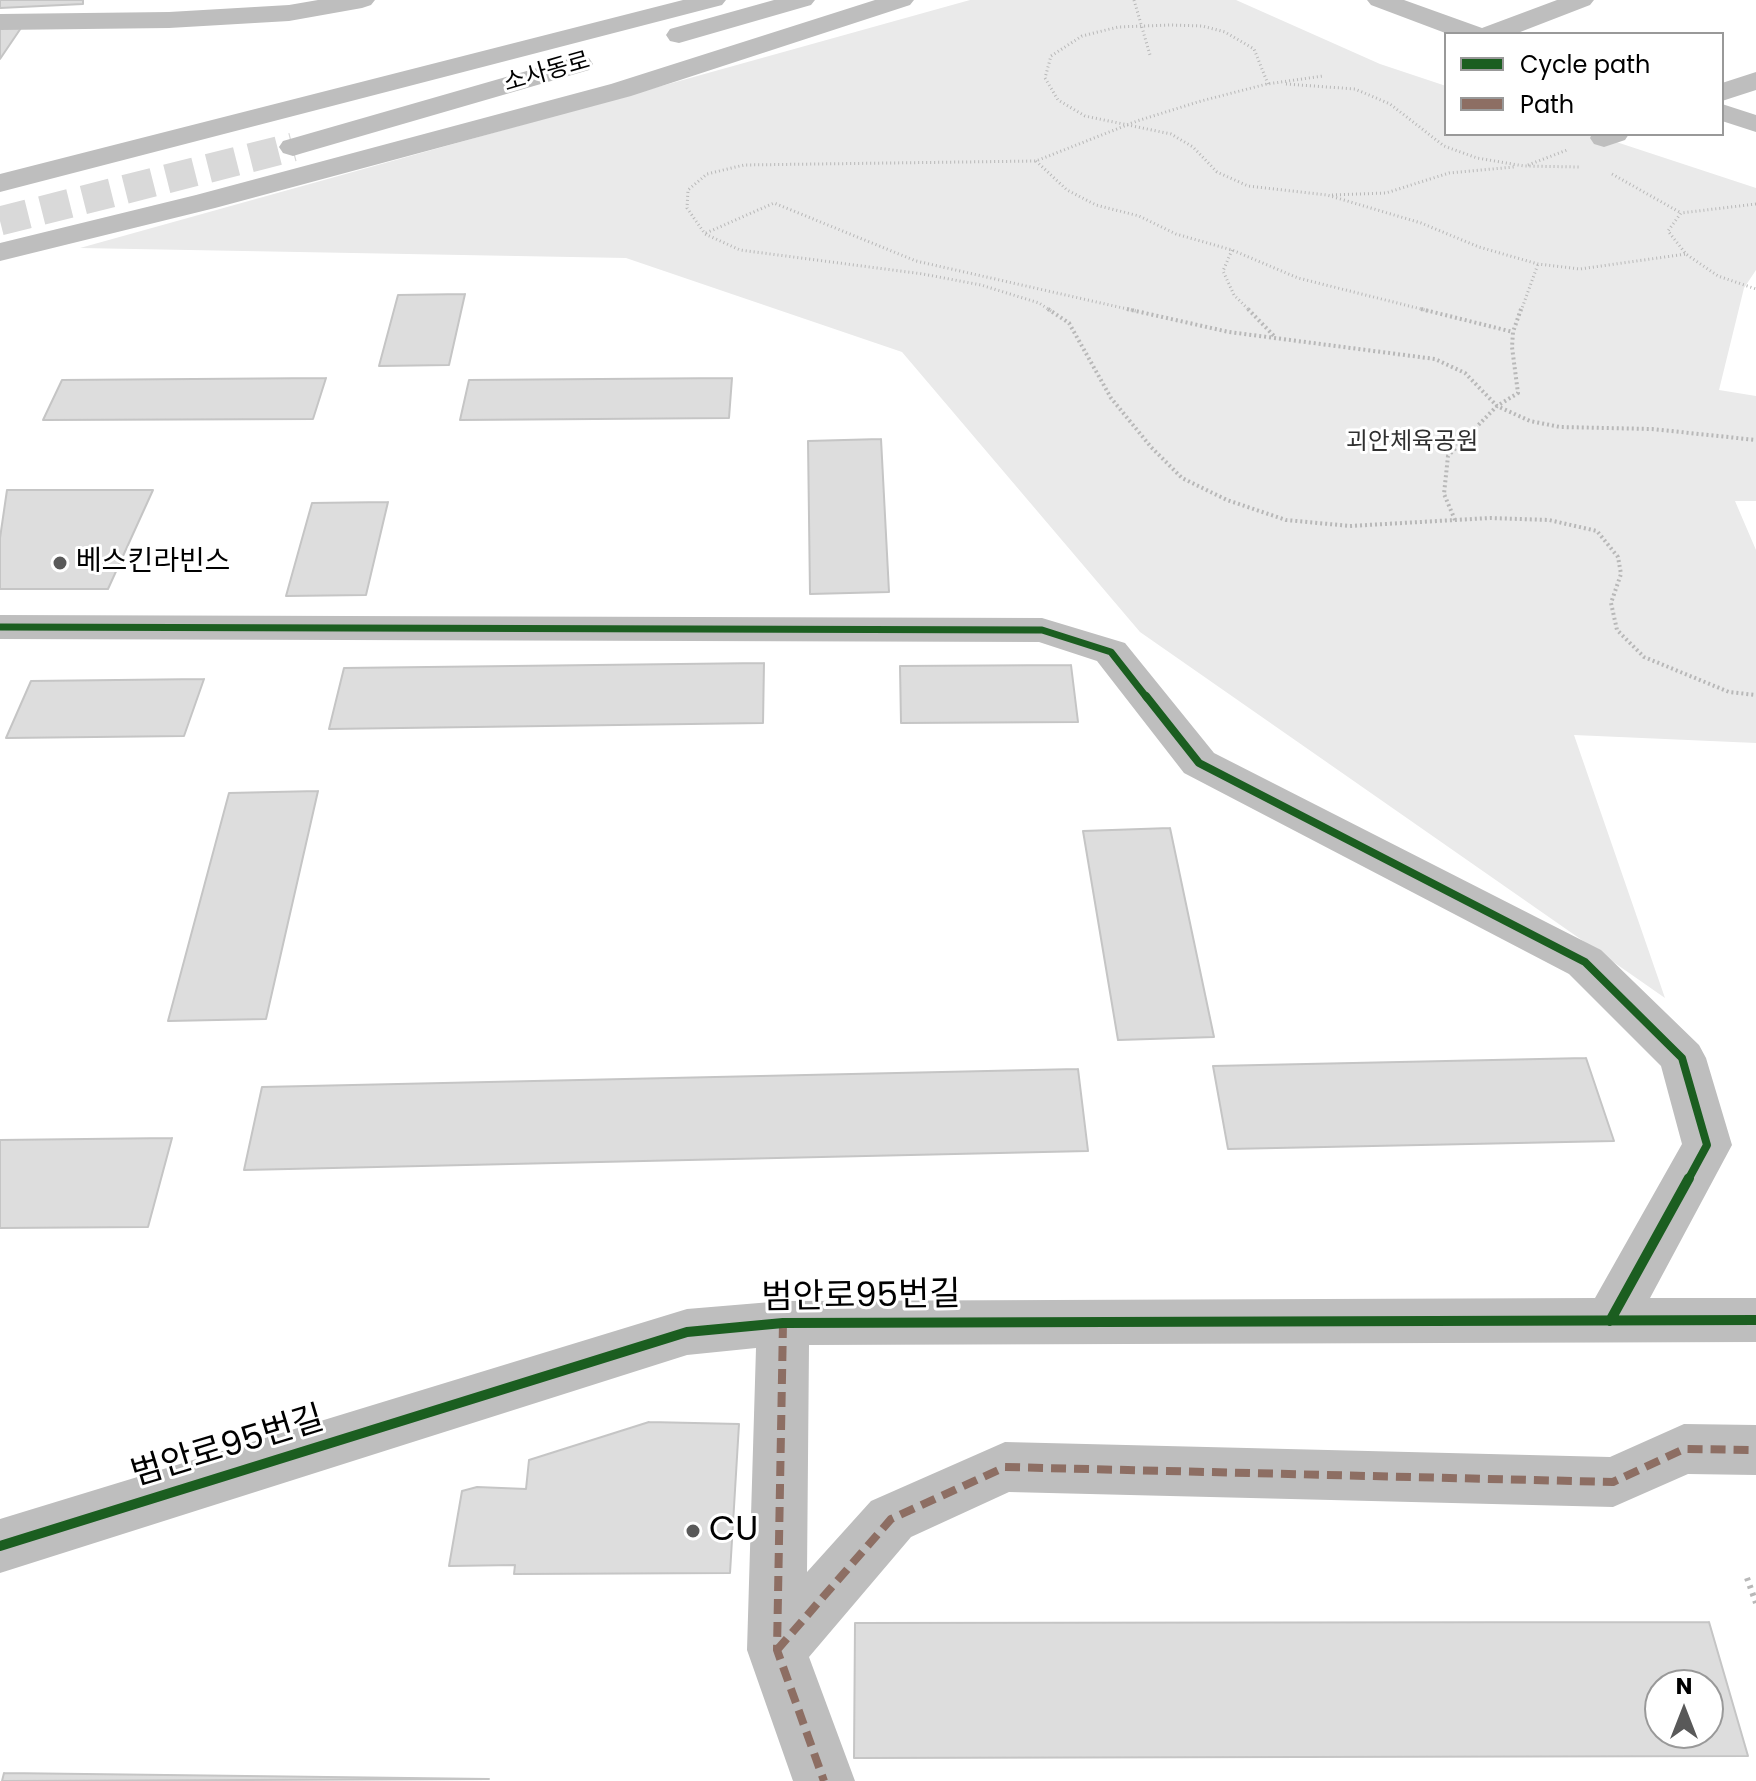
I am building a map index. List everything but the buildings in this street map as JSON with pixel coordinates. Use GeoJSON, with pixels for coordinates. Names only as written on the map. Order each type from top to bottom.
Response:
{"type":"FeatureCollection","features":[{"type":"Feature","properties":{"kind":"street"},"geometry":{"type":"LineString","coordinates":[[0,22],[173,10],[289,13],[362,0]]}},
{"type":"Feature","properties":{"kind":"street"},"geometry":{"type":"LineString","coordinates":[[0,183],[713,0]]}},
{"type":"Feature","properties":{"kind":"street"},"geometry":{"type":"LineString","coordinates":[[652,43],[802,0]]}},
{"type":"Feature","properties":{"kind":"street"},"geometry":{"type":"LineString","coordinates":[[0,252],[621,90],[901,0]]}},
{"type":"Feature","properties":{"kind":"street"},"geometry":{"type":"LineString","coordinates":[[1380,0],[1468,32]]}},
{"type":"Feature","properties":{"kind":"street"},"geometry":{"type":"LineString","coordinates":[[1496,32],[1581,0]]}},
{"type":"Feature","properties":{"kind":"street","name":"소사동로"},"geometry":{"type":"LineString","coordinates":[[293,147],[607,56]]}},
{"type":"Feature","properties":{"kind":"street"},"geometry":{"type":"LineString","coordinates":[[1724,92],[1756,80]]}},
{"type":"Feature","properties":{"kind":"street"},"geometry":{"type":"LineString","coordinates":[[1724,113],[1756,124]]}},
{"type":"Feature","properties":{"kind":"street"},"geometry":{"type":"LineString","coordinates":[[260,116],[246,155],[254,168],[293,178]]}},
{"type":"Feature","properties":{"kind":"street"},"geometry":{"type":"LineString","coordinates":[[0,627],[1042,630],[1111,652],[1199,763],[1585,962],[1682,1058],[1707,1145],[1610,1321]]}},
{"type":"Feature","properties":{"kind":"street","name":"범안로95번길"},"geometry":{"type":"LineString","coordinates":[[0,1546],[687,1332],[783,1323],[1756,1320]]}},
{"type":"Feature","properties":{"kind":"street"},"geometry":{"type":"LineString","coordinates":[[783,1323],[777,1650],[824,1781]]}},
{"type":"Feature","properties":{"kind":"street"},"geometry":{"type":"LineString","coordinates":[[777,1650],[891,1519],[1005,1467],[1613,1482],[1684,1449],[1756,1450]]}},
{"type":"Feature","properties":{"kind":"path"},"geometry":{"type":"LineString","coordinates":[[1134,0],[1150,55]]}},
{"type":"Feature","properties":{"kind":"path"},"geometry":{"type":"LineString","coordinates":[[1267,84],[1254,49],[1225,32],[1202,26],[1142,25],[1082,36],[1051,56],[1045,78],[1058,100],[1085,116],[1171,134],[1193,147],[1217,172],[1248,186],[1289,193],[1386,193],[1449,173],[1524,166],[1579,167]]}},
{"type":"Feature","properties":{"kind":"path"},"geometry":{"type":"LineString","coordinates":[[1323,76],[1267,84],[1201,101],[1123,126],[1036,161],[744,165],[707,174],[688,190],[687,208],[705,234],[740,250],[923,274],[981,285],[1039,303],[1069,323],[1111,398],[1151,447],[1182,478],[1227,500],[1286,520],[1350,526],[1455,520],[1549,520],[1597,531],[1618,557],[1621,574],[1611,603],[1617,630],[1644,657],[1729,692],[1756,695]]}},
{"type":"Feature","properties":{"kind":"path"},"geometry":{"type":"LineString","coordinates":[[1267,84],[1318,84],[1355,89],[1390,104],[1444,146],[1477,158],[1524,166],[1610,136]]}},
{"type":"Feature","properties":{"kind":"path"},"geometry":{"type":"LineString","coordinates":[[1036,161],[1067,190],[1096,205],[1139,216],[1176,234],[1232,250],[1298,278],[1513,332]]}},
{"type":"Feature","properties":{"kind":"path"},"geometry":{"type":"LineString","coordinates":[[1606,171],[1681,213],[1756,204]]}},
{"type":"Feature","properties":{"kind":"path"},"geometry":{"type":"LineString","coordinates":[[1327,195],[1421,223],[1479,247],[1538,264],[1580,269],[1686,254]]}},
{"type":"Feature","properties":{"kind":"path"},"geometry":{"type":"LineString","coordinates":[[705,234],[774,203],[916,261],[1200,326],[1435,359],[1465,373],[1497,406],[1530,421],[1560,427],[1652,429],[1756,440]]}},
{"type":"Feature","properties":{"kind":"path"},"geometry":{"type":"LineString","coordinates":[[1681,213],[1668,231],[1686,254],[1718,276],[1756,289]]}},
{"type":"Feature","properties":{"kind":"path"},"geometry":{"type":"LineString","coordinates":[[1232,250],[1223,271],[1234,295],[1276,337]]}},
{"type":"Feature","properties":{"kind":"path"},"geometry":{"type":"LineString","coordinates":[[1455,520],[1444,494],[1448,456],[1497,406],[1518,393],[1513,332],[1538,264]]}},
{"type":"Feature","properties":{"kind":"path"},"geometry":{"type":"LineString","coordinates":[[1747,1578],[1756,1603]]}},
{"type":"Feature","properties":{"kind":"green space","name":"괴안체육공원"},"geometry":{"type":"Polygon","coordinates":[[[970,0],[1236,0],[1380,64],[1444,85],[1444,136],[1598,136],[1756,188],[1756,270],[1744,288],[1719,390],[1756,396],[1756,501],[1735,501],[1756,550],[1756,743],[1574,735],[1665,998],[1140,632],[902,352],[626,258],[80,248],[970,0]]]}},
{"type":"Feature","properties":{"kind":"tunnel"},"geometry":{"type":"LineString","coordinates":[[0,221],[293,147]]}},
{"type":"Feature","properties":{"kind":"marked path"},"geometry":{"type":"LineString","coordinates":[[783,1323],[777,1650],[824,1781]]}},
{"type":"Feature","properties":{"kind":"marked path"},"geometry":{"type":"LineString","coordinates":[[777,1650],[891,1519],[1005,1467],[1613,1482],[1684,1449],[1756,1450]]}},
{"type":"Feature","properties":{"kind":"cycle path"},"geometry":{"type":"LineString","coordinates":[[0,627],[1042,630],[1111,652],[1199,763],[1585,962],[1682,1058],[1707,1145],[1610,1321]]}},
{"type":"Feature","properties":{"kind":"cycle path"},"geometry":{"type":"LineString","coordinates":[[0,1546],[687,1332],[783,1323],[1756,1320]]}},
{"type":"Feature","properties":{"kind":"place","name":"베스킨라빈스"},"geometry":{"type":"Point","coordinates":[60,563]}},
{"type":"Feature","properties":{"kind":"place","name":"CU"},"geometry":{"type":"Point","coordinates":[693,1531]}}]}
